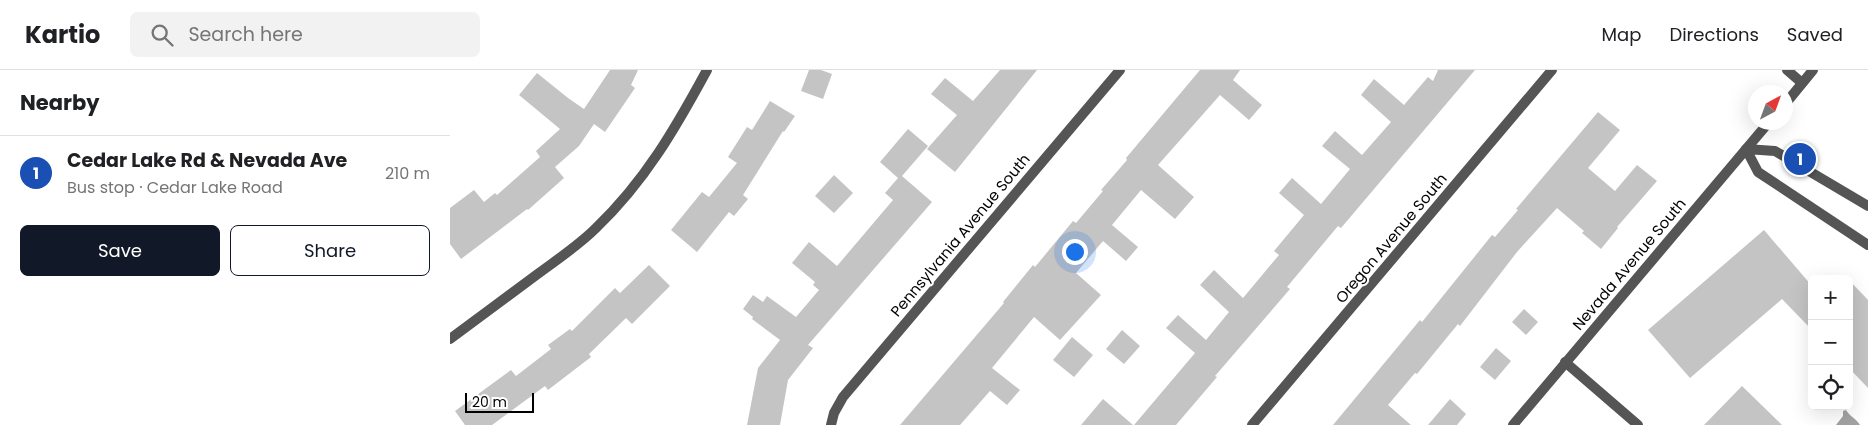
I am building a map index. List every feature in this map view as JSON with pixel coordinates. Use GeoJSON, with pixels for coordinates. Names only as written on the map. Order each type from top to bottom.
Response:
{"type":"FeatureCollection","features":[{"type":"Feature","properties":{"kind":"street"},"geometry":{"type":"LineString","coordinates":[[450,339],[575,246],[620,204],[652,164],[676,127],[708,70]]}},
{"type":"Feature","properties":{"kind":"street","name":"Pennsylvania Avenue South"},"geometry":{"type":"LineString","coordinates":[[831,425],[834,413],[843,397],[1120,70]]}},
{"type":"Feature","properties":{"kind":"street","name":"Oregon Avenue South"},"geometry":{"type":"LineString","coordinates":[[1252,425],[1552,70]]}},
{"type":"Feature","properties":{"kind":"street"},"geometry":{"type":"LineString","coordinates":[[1787,70],[1802,83]]}},
{"type":"Feature","properties":{"kind":"street"},"geometry":{"type":"LineString","coordinates":[[1793,94],[1813,70]]}},
{"type":"Feature","properties":{"kind":"street","name":"Nevada Avenue South"},"geometry":{"type":"LineString","coordinates":[[1513,425],[1762,130]]}},
{"type":"Feature","properties":{"kind":"street"},"geometry":{"type":"LineString","coordinates":[[1746,149],[1775,151],[1868,206]]}},
{"type":"Feature","properties":{"kind":"street"},"geometry":{"type":"LineString","coordinates":[[1746,149],[1758,172],[1868,244]]}},
{"type":"Feature","properties":{"kind":"street"},"geometry":{"type":"LineString","coordinates":[[1565,362],[1638,425]]}},
{"type":"Feature","properties":{"kind":"shaded area"},"geometry":{"type":"Polygon","coordinates":[[[1846,410],[1860,425],[1836,425],[1843,416],[1843,411],[1846,410]]]}},
{"type":"Feature","properties":{"kind":"building"},"geometry":{"type":"Polygon","coordinates":[[[610,70],[638,70],[631,85],[635,88],[605,132],[594,124],[579,146],[555,167],[564,178],[528,210],[461,259],[450,244],[450,208],[474,190],[484,202],[495,193],[497,195],[540,157],[536,151],[560,129],[519,95],[537,73],[584,109],[610,70]]]}},
{"type":"Feature","properties":{"kind":"building"},"geometry":{"type":"Polygon","coordinates":[[[809,70],[821,70],[832,74],[823,99],[801,91],[809,70]]]}},
{"type":"Feature","properties":{"kind":"building"},"geometry":{"type":"Polygon","coordinates":[[[1000,70],[1037,70],[955,172],[927,149],[957,115],[931,94],[945,78],[973,101],[1000,70]]]}},
{"type":"Feature","properties":{"kind":"building"},"geometry":{"type":"Polygon","coordinates":[[[1200,70],[1240,70],[1233,80],[1262,105],[1249,120],[1220,95],[1158,165],[1194,197],[1175,219],[1141,190],[1112,225],[1138,247],[1126,261],[1103,241],[1076,273],[1101,295],[1060,340],[1034,317],[992,368],[1020,390],[1007,405],[990,391],[960,425],[900,425],[1004,303],[1033,265],[1035,267],[1073,221],[1076,223],[1127,160],[1126,158],[1200,70]]]}},
{"type":"Feature","properties":{"kind":"building"},"geometry":{"type":"Polygon","coordinates":[[[1438,70],[1475,70],[1341,228],[1338,226],[1287,287],[1290,289],[1215,376],[1217,377],[1176,425],[1134,425],[1195,353],[1166,328],[1178,315],[1206,340],[1229,312],[1200,285],[1214,270],[1243,298],[1279,255],[1274,251],[1304,215],[1279,193],[1292,178],[1321,204],[1350,169],[1322,146],[1335,131],[1362,155],[1391,122],[1361,95],[1374,79],[1404,105],[1428,77],[1433,81],[1438,70]]]}},
{"type":"Feature","properties":{"kind":"building"},"geometry":{"type":"Polygon","coordinates":[[[770,101],[795,116],[783,131],[743,195],[748,199],[734,216],[729,212],[697,252],[671,230],[702,192],[709,197],[737,163],[728,157],[747,127],[752,130],[770,101]]]}},
{"type":"Feature","properties":{"kind":"building"},"geometry":{"type":"Polygon","coordinates":[[[1598,112],[1620,130],[1588,168],[1615,191],[1637,165],[1657,181],[1617,227],[1601,249],[1582,233],[1584,231],[1557,208],[1517,252],[1460,326],[1458,324],[1417,374],[1415,373],[1388,405],[1411,425],[1333,425],[1420,320],[1422,322],[1492,235],[1495,237],[1518,210],[1516,209],[1598,112]]]}},
{"type":"Feature","properties":{"kind":"building"},"geometry":{"type":"Polygon","coordinates":[[[908,129],[928,146],[902,176],[932,202],[808,345],[813,348],[788,380],[780,425],[747,425],[758,368],[780,340],[752,319],[753,317],[743,309],[753,295],[763,302],[767,296],[796,317],[819,290],[813,285],[815,282],[792,263],[809,242],[837,266],[893,200],[885,193],[898,178],[880,162],[908,129]]]}},
{"type":"Feature","properties":{"kind":"building"},"geometry":{"type":"Polygon","coordinates":[[[834,175],[853,193],[834,213],[815,196],[834,175]]]}},
{"type":"Feature","properties":{"kind":"building"},"geometry":{"type":"Polygon","coordinates":[[[1764,230],[1808,281],[1808,326],[1782,299],[1690,378],[1648,330],[1764,230]]]}},
{"type":"Feature","properties":{"kind":"building"},"geometry":{"type":"Polygon","coordinates":[[[649,265],[670,286],[632,324],[626,318],[589,354],[591,357],[548,390],[545,386],[492,425],[465,425],[455,411],[511,370],[516,376],[551,349],[548,345],[570,329],[572,331],[615,288],[620,293],[649,265]]]}},
{"type":"Feature","properties":{"kind":"building"},"geometry":{"type":"Polygon","coordinates":[[[1853,284],[1868,300],[1868,388],[1853,372],[1853,284]]]}},
{"type":"Feature","properties":{"kind":"building"},"geometry":{"type":"Polygon","coordinates":[[[1524,309],[1538,322],[1526,335],[1512,322],[1524,309]]]}},
{"type":"Feature","properties":{"kind":"building"},"geometry":{"type":"Polygon","coordinates":[[[1122,330],[1140,346],[1124,364],[1106,349],[1122,330]]]}},
{"type":"Feature","properties":{"kind":"building"},"geometry":{"type":"Polygon","coordinates":[[[1072,337],[1093,355],[1074,377],[1053,360],[1072,337]]]}},
{"type":"Feature","properties":{"kind":"building"},"geometry":{"type":"Polygon","coordinates":[[[1496,348],[1511,361],[1495,380],[1480,367],[1496,348]]]}},
{"type":"Feature","properties":{"kind":"building"},"geometry":{"type":"Polygon","coordinates":[[[1742,386],[1782,425],[1704,425],[1742,386]]]}},
{"type":"Feature","properties":{"kind":"building"},"geometry":{"type":"Polygon","coordinates":[[[1103,399],[1133,425],[1081,425],[1103,399]]]}},
{"type":"Feature","properties":{"kind":"building"},"geometry":{"type":"Polygon","coordinates":[[[1450,399],[1466,414],[1457,425],[1428,425],[1450,399]]]}},
{"type":"Feature","properties":{"kind":"place","name":"Cedar Lake Rd & Nevada Ave"},"geometry":{"type":"Point","coordinates":[1800,159]}}]}
